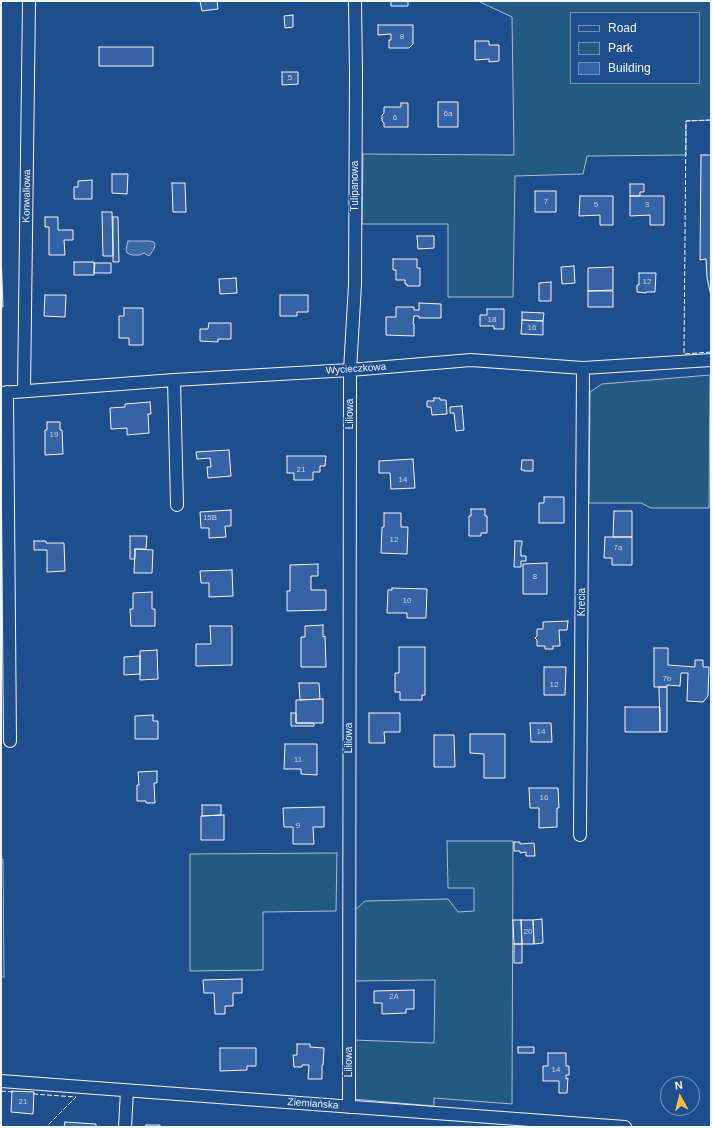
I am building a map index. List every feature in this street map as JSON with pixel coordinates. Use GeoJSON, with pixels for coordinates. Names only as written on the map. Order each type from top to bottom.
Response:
{"type":"FeatureCollection","features":[{"type":"Feature","properties":{"kind":"street","name":"Konwaliowa"},"geometry":{"type":"LineString","coordinates":[[24,391],[29,1]]}},
{"type":"Feature","properties":{"kind":"street","name":"Tulipanowa"},"geometry":{"type":"LineString","coordinates":[[350,370],[355,285],[355,1]]}},
{"type":"Feature","properties":{"kind":"street","name":"Wycieczkowa"},"geometry":{"type":"LineString","coordinates":[[4,392],[350,370],[470,360],[583,368],[711,360]]}},
{"type":"Feature","properties":{"kind":"street","name":"Krecia"},"geometry":{"type":"LineString","coordinates":[[580,836],[583,368]]}},
{"type":"Feature","properties":{"kind":"street","name":"Liliowa"},"geometry":{"type":"LineString","coordinates":[[349,1107],[350,370]]}},
{"type":"Feature","properties":{"kind":"street"},"geometry":{"type":"LineString","coordinates":[[174,380],[177,505]]}},
{"type":"Feature","properties":{"kind":"street"},"geometry":{"type":"LineString","coordinates":[[4,392],[10,741]]}},
{"type":"Feature","properties":{"kind":"street","name":"Ziemiańska"},"geometry":{"type":"LineString","coordinates":[[1,1081],[585,1126],[625,1127]]}},
{"type":"Feature","properties":{"kind":"street"},"geometry":{"type":"LineString","coordinates":[[125,1127],[127,1090]]}},
{"type":"Feature","properties":{"kind":"green space"},"geometry":{"type":"Polygon","coordinates":[[[478,1],[711,1],[711,120],[686,121],[686,155],[587,156],[583,174],[515,176],[513,297],[448,297],[448,224],[362,224],[363,154],[514,155],[512,17],[478,1]]]}},
{"type":"Feature","properties":{"kind":"green space"},"geometry":{"type":"Polygon","coordinates":[[[710,375],[709,508],[651,508],[641,503],[589,503],[590,392],[602,384],[710,375]]]}},
{"type":"Feature","properties":{"kind":"green space"},"geometry":{"type":"Polygon","coordinates":[[[447,841],[513,841],[512,1104],[434,1098],[434,1106],[353,1099],[354,1040],[434,1043],[435,980],[354,981],[354,911],[365,901],[448,899],[458,912],[474,911],[474,888],[448,888],[447,841]]]}},
{"type":"Feature","properties":{"kind":"green space"},"geometry":{"type":"Polygon","coordinates":[[[337,853],[336,911],[263,912],[263,970],[190,971],[190,854],[337,853]]]}},
{"type":"Feature","properties":{"kind":"green space"},"geometry":{"type":"Polygon","coordinates":[[[1,859],[3,859],[4,977],[1,977],[1,859]]]}},
{"type":"Feature","properties":{"kind":"shaded area"},"geometry":{"type":"Polygon","coordinates":[[[128,241],[154,242],[154,249],[149,256],[144,253],[140,255],[132,255],[127,253],[126,249],[128,241]]]}},
{"type":"Feature","properties":{"kind":"building"},"geometry":{"type":"Polygon","coordinates":[[[200,1],[217,1],[218,9],[202,11],[200,1]]]}},
{"type":"Feature","properties":{"kind":"building"},"geometry":{"type":"Polygon","coordinates":[[[391,1],[408,1],[408,6],[391,6],[391,1]]]}},
{"type":"Feature","properties":{"kind":"building"},"geometry":{"type":"Polygon","coordinates":[[[293,15],[293,27],[285,28],[284,16],[293,15]]]}},
{"type":"Feature","properties":{"kind":"building"},"geometry":{"type":"Polygon","coordinates":[[[378,25],[413,25],[413,44],[409,48],[389,48],[391,34],[378,35],[378,25]]]}},
{"type":"Feature","properties":{"kind":"building"},"geometry":{"type":"Polygon","coordinates":[[[475,41],[489,41],[489,45],[499,45],[499,61],[489,62],[489,59],[475,60],[475,41]]]}},
{"type":"Feature","properties":{"kind":"building"},"geometry":{"type":"Polygon","coordinates":[[[99,47],[153,47],[153,66],[99,66],[99,47]]]}},
{"type":"Feature","properties":{"kind":"building"},"geometry":{"type":"Polygon","coordinates":[[[282,72],[298,72],[298,84],[282,85],[282,72]]]}},
{"type":"Feature","properties":{"kind":"building"},"geometry":{"type":"Polygon","coordinates":[[[438,102],[458,102],[458,127],[438,127],[438,102]]]}},
{"type":"Feature","properties":{"kind":"building"},"geometry":{"type":"Polygon","coordinates":[[[401,103],[408,103],[408,127],[384,127],[382,115],[384,113],[384,107],[401,107],[401,103]]]}},
{"type":"Feature","properties":{"kind":"building"},"geometry":{"type":"Polygon","coordinates":[[[701,155],[711,155],[711,296],[707,278],[706,259],[700,260],[701,155]]]}},
{"type":"Feature","properties":{"kind":"building"},"geometry":{"type":"Polygon","coordinates":[[[112,174],[128,174],[127,194],[112,193],[112,174]]]}},
{"type":"Feature","properties":{"kind":"building"},"geometry":{"type":"Polygon","coordinates":[[[92,180],[92,199],[74,199],[74,187],[78,187],[78,181],[92,180]]]}},
{"type":"Feature","properties":{"kind":"building"},"geometry":{"type":"Polygon","coordinates":[[[172,183],[185,183],[186,212],[173,212],[172,183]]]}},
{"type":"Feature","properties":{"kind":"building"},"geometry":{"type":"Polygon","coordinates":[[[630,184],[644,184],[644,192],[640,192],[640,196],[630,196],[630,184]]]}},
{"type":"Feature","properties":{"kind":"building"},"geometry":{"type":"Polygon","coordinates":[[[535,191],[556,191],[556,212],[535,212],[535,191]]]}},
{"type":"Feature","properties":{"kind":"building"},"geometry":{"type":"Polygon","coordinates":[[[580,196],[613,196],[613,225],[600,225],[600,215],[579,216],[580,196]]]}},
{"type":"Feature","properties":{"kind":"building"},"geometry":{"type":"Polygon","coordinates":[[[630,196],[664,196],[664,225],[650,225],[650,215],[630,216],[630,196]]]}},
{"type":"Feature","properties":{"kind":"building"},"geometry":{"type":"Polygon","coordinates":[[[102,212],[112,212],[113,256],[103,256],[102,212]]]}},
{"type":"Feature","properties":{"kind":"building"},"geometry":{"type":"Polygon","coordinates":[[[45,217],[58,217],[58,230],[73,230],[73,240],[64,240],[65,255],[49,255],[49,227],[45,227],[45,217]]]}},
{"type":"Feature","properties":{"kind":"building"},"geometry":{"type":"Polygon","coordinates":[[[113,217],[118,217],[119,262],[113,262],[113,217]]]}},
{"type":"Feature","properties":{"kind":"building"},"geometry":{"type":"Polygon","coordinates":[[[417,236],[434,236],[434,248],[418,249],[417,236]]]}},
{"type":"Feature","properties":{"kind":"building"},"geometry":{"type":"Polygon","coordinates":[[[1,254],[3,307],[1,307],[1,254]]]}},
{"type":"Feature","properties":{"kind":"building"},"geometry":{"type":"Polygon","coordinates":[[[393,259],[417,259],[417,268],[420,268],[420,286],[407,286],[407,284],[405,284],[405,280],[396,280],[396,270],[393,270],[393,259]]]}},
{"type":"Feature","properties":{"kind":"building"},"geometry":{"type":"Polygon","coordinates":[[[74,262],[94,262],[94,275],[74,275],[74,262]]]}},
{"type":"Feature","properties":{"kind":"building"},"geometry":{"type":"Polygon","coordinates":[[[94,263],[111,263],[111,273],[94,273],[94,263]]]}},
{"type":"Feature","properties":{"kind":"building"},"geometry":{"type":"Polygon","coordinates":[[[574,266],[575,283],[562,284],[561,267],[574,266]]]}},
{"type":"Feature","properties":{"kind":"building"},"geometry":{"type":"Polygon","coordinates":[[[613,267],[613,290],[588,291],[588,268],[613,267]]]}},
{"type":"Feature","properties":{"kind":"building"},"geometry":{"type":"Polygon","coordinates":[[[639,273],[656,273],[655,292],[637,292],[637,285],[639,285],[639,273]]]}},
{"type":"Feature","properties":{"kind":"building"},"geometry":{"type":"Polygon","coordinates":[[[236,278],[237,293],[220,294],[219,279],[236,278]]]}},
{"type":"Feature","properties":{"kind":"building"},"geometry":{"type":"Polygon","coordinates":[[[551,282],[551,301],[539,301],[539,283],[551,282]]]}},
{"type":"Feature","properties":{"kind":"building"},"geometry":{"type":"Polygon","coordinates":[[[588,291],[613,291],[613,307],[588,307],[588,291]]]}},
{"type":"Feature","properties":{"kind":"building"},"geometry":{"type":"Polygon","coordinates":[[[45,295],[66,295],[65,317],[44,316],[45,295]]]}},
{"type":"Feature","properties":{"kind":"building"},"geometry":{"type":"Polygon","coordinates":[[[280,295],[308,295],[308,312],[297,312],[297,316],[280,316],[280,295]]]}},
{"type":"Feature","properties":{"kind":"building"},"geometry":{"type":"Polygon","coordinates":[[[419,303],[441,304],[441,318],[419,318],[419,316],[414,316],[414,336],[386,335],[386,317],[396,317],[396,307],[414,307],[414,310],[419,310],[419,303]]]}},
{"type":"Feature","properties":{"kind":"building"},"geometry":{"type":"Polygon","coordinates":[[[124,308],[143,308],[143,345],[129,345],[129,338],[119,338],[119,316],[124,316],[124,308]]]}},
{"type":"Feature","properties":{"kind":"building"},"geometry":{"type":"Polygon","coordinates":[[[487,309],[504,309],[504,329],[494,329],[494,326],[480,326],[480,315],[487,315],[487,309]]]}},
{"type":"Feature","properties":{"kind":"building"},"geometry":{"type":"Polygon","coordinates":[[[522,312],[544,313],[543,321],[522,320],[522,312]]]}},
{"type":"Feature","properties":{"kind":"building"},"geometry":{"type":"Polygon","coordinates":[[[522,320],[543,321],[543,335],[521,334],[522,320]]]}},
{"type":"Feature","properties":{"kind":"building"},"geometry":{"type":"Polygon","coordinates":[[[209,323],[231,323],[231,339],[218,339],[218,342],[200,341],[200,329],[208,329],[209,323]]]}},
{"type":"Feature","properties":{"kind":"building"},"geometry":{"type":"Polygon","coordinates":[[[434,398],[446,400],[447,414],[432,415],[431,407],[427,407],[427,401],[434,401],[434,398]]]}},
{"type":"Feature","properties":{"kind":"building"},"geometry":{"type":"Polygon","coordinates":[[[150,402],[151,414],[148,414],[149,433],[127,435],[127,428],[111,429],[110,408],[125,407],[125,404],[150,402]]]}},
{"type":"Feature","properties":{"kind":"building"},"geometry":{"type":"Polygon","coordinates":[[[462,406],[464,430],[456,431],[454,413],[450,413],[450,407],[462,406]]]}},
{"type":"Feature","properties":{"kind":"building"},"geometry":{"type":"Polygon","coordinates":[[[47,422],[60,422],[60,430],[62,430],[63,454],[45,455],[45,430],[47,430],[47,422]]]}},
{"type":"Feature","properties":{"kind":"building"},"geometry":{"type":"Polygon","coordinates":[[[229,450],[231,476],[208,478],[207,467],[211,467],[210,458],[197,459],[196,452],[229,450]]]}},
{"type":"Feature","properties":{"kind":"building"},"geometry":{"type":"Polygon","coordinates":[[[287,456],[326,456],[325,466],[320,466],[320,472],[313,472],[313,480],[294,480],[294,473],[287,473],[287,456]]]}},
{"type":"Feature","properties":{"kind":"building"},"geometry":{"type":"Polygon","coordinates":[[[413,459],[415,488],[391,489],[390,473],[379,473],[379,461],[413,459]]]}},
{"type":"Feature","properties":{"kind":"building"},"geometry":{"type":"Polygon","coordinates":[[[522,460],[533,460],[533,471],[521,470],[522,460]]]}},
{"type":"Feature","properties":{"kind":"building"},"geometry":{"type":"Polygon","coordinates":[[[544,497],[564,497],[564,523],[539,523],[539,503],[544,503],[544,497]]]}},
{"type":"Feature","properties":{"kind":"building"},"geometry":{"type":"Polygon","coordinates":[[[471,509],[485,509],[485,516],[487,516],[487,533],[481,533],[481,536],[469,536],[469,516],[471,516],[471,509]]]}},
{"type":"Feature","properties":{"kind":"building"},"geometry":{"type":"Polygon","coordinates":[[[231,510],[231,526],[225,526],[226,537],[209,538],[209,528],[201,528],[200,512],[231,510]]]}},
{"type":"Feature","properties":{"kind":"building"},"geometry":{"type":"Polygon","coordinates":[[[614,511],[632,511],[632,537],[613,537],[614,511]]]}},
{"type":"Feature","properties":{"kind":"building"},"geometry":{"type":"Polygon","coordinates":[[[384,513],[401,513],[401,527],[408,527],[407,554],[381,553],[384,513]]]}},
{"type":"Feature","properties":{"kind":"building"},"geometry":{"type":"Polygon","coordinates":[[[130,536],[147,536],[146,549],[135,549],[135,559],[130,559],[130,536]]]}},
{"type":"Feature","properties":{"kind":"building"},"geometry":{"type":"Polygon","coordinates":[[[605,537],[632,537],[632,565],[612,565],[612,558],[604,558],[605,537]]]}},
{"type":"Feature","properties":{"kind":"building"},"geometry":{"type":"Polygon","coordinates":[[[34,541],[64,543],[65,571],[47,572],[47,550],[34,550],[34,541]]]}},
{"type":"Feature","properties":{"kind":"building"},"geometry":{"type":"Polygon","coordinates":[[[515,541],[522,541],[521,556],[526,556],[526,561],[521,561],[521,567],[514,567],[515,541]]]}},
{"type":"Feature","properties":{"kind":"building"},"geometry":{"type":"Polygon","coordinates":[[[135,549],[153,550],[152,573],[134,573],[135,549]]]}},
{"type":"Feature","properties":{"kind":"building"},"geometry":{"type":"Polygon","coordinates":[[[547,563],[547,594],[523,594],[523,564],[547,563]]]}},
{"type":"Feature","properties":{"kind":"building"},"geometry":{"type":"Polygon","coordinates":[[[318,564],[318,576],[311,576],[311,590],[326,590],[326,610],[287,611],[287,591],[290,591],[290,565],[318,564]]]}},
{"type":"Feature","properties":{"kind":"building"},"geometry":{"type":"Polygon","coordinates":[[[232,570],[233,596],[209,597],[209,583],[201,583],[200,571],[232,570]]]}},
{"type":"Feature","properties":{"kind":"building"},"geometry":{"type":"Polygon","coordinates":[[[392,588],[427,589],[426,618],[407,618],[407,613],[387,613],[388,590],[392,590],[392,588]]]}},
{"type":"Feature","properties":{"kind":"building"},"geometry":{"type":"Polygon","coordinates":[[[152,592],[152,609],[155,609],[155,626],[131,626],[130,609],[133,609],[133,593],[152,592]]]}},
{"type":"Feature","properties":{"kind":"building"},"geometry":{"type":"Polygon","coordinates":[[[568,621],[567,630],[559,630],[560,646],[553,646],[553,649],[545,649],[545,646],[537,646],[537,640],[535,638],[537,636],[537,629],[543,629],[543,622],[568,621]]]}},
{"type":"Feature","properties":{"kind":"building"},"geometry":{"type":"Polygon","coordinates":[[[323,625],[323,637],[325,636],[326,667],[301,667],[301,637],[305,637],[305,626],[323,625]]]}},
{"type":"Feature","properties":{"kind":"building"},"geometry":{"type":"Polygon","coordinates":[[[210,626],[232,626],[232,665],[196,666],[196,644],[211,644],[210,626]]]}},
{"type":"Feature","properties":{"kind":"building"},"geometry":{"type":"Polygon","coordinates":[[[399,647],[425,647],[425,695],[422,695],[422,700],[400,700],[400,692],[395,692],[395,673],[399,673],[399,647]]]}},
{"type":"Feature","properties":{"kind":"building"},"geometry":{"type":"Polygon","coordinates":[[[654,648],[668,648],[668,665],[695,667],[695,660],[703,660],[703,667],[709,667],[708,696],[703,702],[687,701],[688,673],[681,673],[680,686],[667,685],[667,687],[654,687],[654,648]]]}},
{"type":"Feature","properties":{"kind":"building"},"geometry":{"type":"Polygon","coordinates":[[[157,650],[158,679],[140,680],[140,651],[157,650]]]}},
{"type":"Feature","properties":{"kind":"building"},"geometry":{"type":"Polygon","coordinates":[[[140,656],[140,674],[124,675],[124,657],[140,656]]]}},
{"type":"Feature","properties":{"kind":"building"},"geometry":{"type":"Polygon","coordinates":[[[544,667],[566,667],[565,695],[544,695],[544,667]]]}},
{"type":"Feature","properties":{"kind":"building"},"geometry":{"type":"Polygon","coordinates":[[[299,683],[319,683],[320,699],[300,700],[299,683]]]}},
{"type":"Feature","properties":{"kind":"building"},"geometry":{"type":"Polygon","coordinates":[[[659,687],[667,687],[667,732],[660,732],[659,687]]]}},
{"type":"Feature","properties":{"kind":"building"},"geometry":{"type":"Polygon","coordinates":[[[323,699],[323,723],[296,723],[296,700],[323,699]]]}},
{"type":"Feature","properties":{"kind":"building"},"geometry":{"type":"Polygon","coordinates":[[[625,707],[660,707],[660,732],[625,732],[625,707]]]}},
{"type":"Feature","properties":{"kind":"building"},"geometry":{"type":"Polygon","coordinates":[[[291,713],[296,713],[296,723],[314,723],[314,726],[291,726],[291,713]]]}},
{"type":"Feature","properties":{"kind":"building"},"geometry":{"type":"Polygon","coordinates":[[[369,713],[400,713],[400,732],[384,732],[385,743],[369,743],[369,713]]]}},
{"type":"Feature","properties":{"kind":"building"},"geometry":{"type":"Polygon","coordinates":[[[153,715],[153,721],[158,721],[158,739],[135,739],[135,716],[153,715]]]}},
{"type":"Feature","properties":{"kind":"building"},"geometry":{"type":"Polygon","coordinates":[[[530,723],[551,723],[552,742],[531,742],[530,723]]]}},
{"type":"Feature","properties":{"kind":"building"},"geometry":{"type":"Polygon","coordinates":[[[470,734],[505,734],[505,778],[484,778],[484,754],[470,753],[470,734]]]}},
{"type":"Feature","properties":{"kind":"building"},"geometry":{"type":"Polygon","coordinates":[[[434,735],[454,735],[455,767],[434,767],[434,735]]]}},
{"type":"Feature","properties":{"kind":"building"},"geometry":{"type":"Polygon","coordinates":[[[285,744],[317,744],[317,775],[301,774],[301,769],[284,769],[285,744]]]}},
{"type":"Feature","properties":{"kind":"building"},"geometry":{"type":"Polygon","coordinates":[[[157,771],[157,783],[154,783],[155,803],[137,801],[137,785],[139,785],[138,772],[157,771]]]}},
{"type":"Feature","properties":{"kind":"building"},"geometry":{"type":"Polygon","coordinates":[[[529,788],[558,788],[559,808],[557,808],[557,827],[539,828],[539,808],[530,808],[529,788]]]}},
{"type":"Feature","properties":{"kind":"building"},"geometry":{"type":"Polygon","coordinates":[[[202,805],[221,805],[221,815],[202,816],[202,805]]]}},
{"type":"Feature","properties":{"kind":"building"},"geometry":{"type":"Polygon","coordinates":[[[324,807],[324,827],[313,827],[314,844],[293,844],[293,827],[284,827],[283,808],[324,807]]]}},
{"type":"Feature","properties":{"kind":"building"},"geometry":{"type":"Polygon","coordinates":[[[224,815],[224,840],[201,840],[201,816],[224,815]]]}},
{"type":"Feature","properties":{"kind":"building"},"geometry":{"type":"Polygon","coordinates":[[[514,842],[520,842],[520,844],[534,843],[535,856],[526,856],[526,852],[520,853],[520,851],[514,851],[514,842]]]}},
{"type":"Feature","properties":{"kind":"building"},"geometry":{"type":"Polygon","coordinates":[[[542,919],[543,943],[534,944],[533,920],[542,919]]]}},
{"type":"Feature","properties":{"kind":"building"},"geometry":{"type":"Polygon","coordinates":[[[513,920],[521,920],[522,944],[514,944],[513,920]]]}},
{"type":"Feature","properties":{"kind":"building"},"geometry":{"type":"Polygon","coordinates":[[[521,920],[533,920],[534,944],[522,944],[521,920]]]}},
{"type":"Feature","properties":{"kind":"building"},"geometry":{"type":"Polygon","coordinates":[[[514,944],[522,944],[522,963],[514,963],[514,944]]]}},
{"type":"Feature","properties":{"kind":"building"},"geometry":{"type":"Polygon","coordinates":[[[242,979],[242,993],[233,993],[233,1006],[225,1006],[225,1014],[215,1014],[214,993],[204,993],[203,980],[242,979]]]}},
{"type":"Feature","properties":{"kind":"building"},"geometry":{"type":"Polygon","coordinates":[[[414,990],[414,1009],[406,1009],[406,1013],[382,1014],[382,1003],[374,1003],[374,991],[414,990]]]}},
{"type":"Feature","properties":{"kind":"building"},"geometry":{"type":"Polygon","coordinates":[[[297,1044],[310,1044],[310,1047],[324,1048],[322,1079],[308,1079],[309,1065],[294,1067],[293,1055],[297,1055],[297,1044]]]}},
{"type":"Feature","properties":{"kind":"building"},"geometry":{"type":"Polygon","coordinates":[[[518,1047],[534,1047],[534,1053],[518,1053],[518,1047]]]}},
{"type":"Feature","properties":{"kind":"building"},"geometry":{"type":"Polygon","coordinates":[[[220,1048],[256,1048],[256,1066],[247,1066],[247,1070],[220,1071],[220,1048]]]}},
{"type":"Feature","properties":{"kind":"building"},"geometry":{"type":"Polygon","coordinates":[[[548,1053],[566,1053],[566,1066],[569,1066],[569,1075],[566,1075],[566,1079],[568,1078],[567,1093],[559,1093],[559,1081],[543,1081],[543,1066],[548,1066],[548,1053]]]}},
{"type":"Feature","properties":{"kind":"building"},"geometry":{"type":"Polygon","coordinates":[[[12,1091],[34,1092],[33,1114],[11,1112],[12,1091]]]}},
{"type":"Feature","properties":{"kind":"building"},"geometry":{"type":"Polygon","coordinates":[[[65,1122],[96,1124],[96,1127],[64,1127],[65,1122]]]}},
{"type":"Feature","properties":{"kind":"building"},"geometry":{"type":"Polygon","coordinates":[[[146,1125],[160,1125],[160,1127],[146,1127],[146,1125]]]}},
{"type":"Feature","properties":{"kind":"fence"},"geometry":{"type":"LineString","coordinates":[[711,120],[686,121],[684,354],[711,352]]}},
{"type":"Feature","properties":{"kind":"fence"},"geometry":{"type":"LineString","coordinates":[[1,1091],[13,1092]]}},
{"type":"Feature","properties":{"kind":"fence"},"geometry":{"type":"LineString","coordinates":[[33,1094],[76,1097],[46,1127]]}}]}
